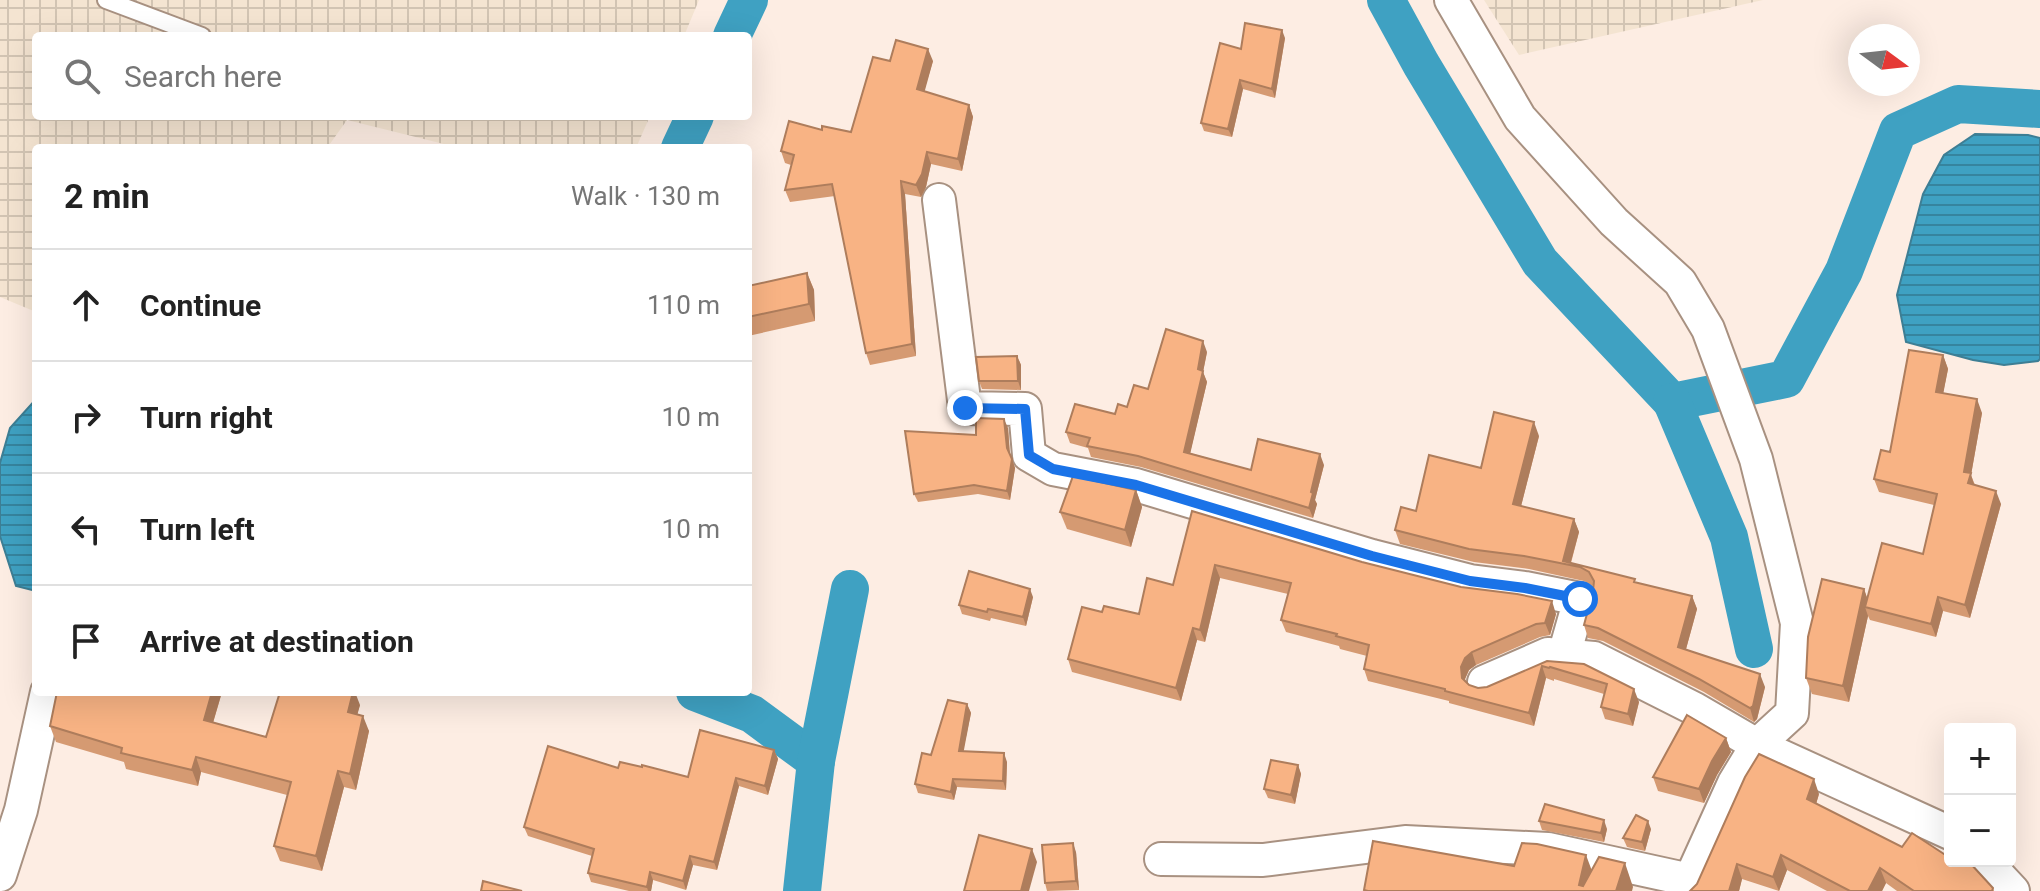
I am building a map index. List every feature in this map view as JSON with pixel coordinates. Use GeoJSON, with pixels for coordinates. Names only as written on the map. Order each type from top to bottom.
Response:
{"type":"FeatureCollection","features":[{"type":"Feature","properties":{"kind":"street"},"geometry":{"type":"LineString","coordinates":[[1161,859],[1263,860],[1405,842],[1548,849],[1687,886],[1734,783],[1757,745],[1792,713],[1797,623],[1756,459],[1708,329],[1680,282],[1614,222],[1520,118],[1451,0]]}},
{"type":"Feature","properties":{"kind":"street"},"geometry":{"type":"LineString","coordinates":[[939,200],[965,408],[1025,409],[1029,455],[1053,469],[1136,485],[1372,556],[1470,581],[1580,599],[1564,655]]}},
{"type":"Feature","properties":{"kind":"street"},"geometry":{"type":"LineString","coordinates":[[1484,682],[1548,654],[1594,658],[1695,709],[1757,745],[1944,830]]}},
{"type":"Feature","properties":{"kind":"street"},"geometry":{"type":"LineString","coordinates":[[0,875],[21,810],[46,696]]}},
{"type":"Feature","properties":{"kind":"street"},"geometry":{"type":"LineString","coordinates":[[1991,867],[2013,891]]}},
{"type":"Feature","properties":{"kind":"lane"},"geometry":{"type":"LineString","coordinates":[[106,0],[191,32]]}},
{"type":"Feature","properties":{"kind":"shaded area"},"geometry":{"type":"Polygon","coordinates":[[[0,0],[699,0],[686,32],[32,32],[32,120],[347,120],[330,144],[32,144],[32,310],[0,297],[0,0]]]}},
{"type":"Feature","properties":{"kind":"shaded area"},"geometry":{"type":"Polygon","coordinates":[[[1484,0],[1763,0],[1519,55],[1484,0]]]}},
{"type":"Feature","properties":{"kind":"shaded area"},"geometry":{"type":"Polygon","coordinates":[[[347,120],[648,120],[638,144],[444,144],[347,120]]]}},
{"type":"Feature","properties":{"kind":"water"},"geometry":{"type":"Polygon","coordinates":[[[1975,134],[2040,138],[2038,361],[2004,365],[1906,342],[1897,295],[1923,194],[1944,155],[1975,134]]]}},
{"type":"Feature","properties":{"kind":"water"},"geometry":{"type":"Polygon","coordinates":[[[32,403],[32,590],[16,586],[0,536],[0,463],[10,428],[32,403]]]}},
{"type":"Feature","properties":{"kind":"building"},"geometry":{"type":"Polygon","coordinates":[[[1245,23],[1282,30],[1272,89],[1240,80],[1228,129],[1201,123],[1220,43],[1241,49],[1245,23]]]}},
{"type":"Feature","properties":{"kind":"building"},"geometry":{"type":"Polygon","coordinates":[[[896,40],[928,49],[917,89],[969,105],[958,159],[927,152],[916,185],[901,181],[912,344],[866,353],[832,184],[785,190],[794,155],[781,151],[789,121],[822,130],[822,126],[851,132],[873,57],[890,61],[896,40]]]}},
{"type":"Feature","properties":{"kind":"building"},"geometry":{"type":"Polygon","coordinates":[[[807,273],[809,304],[752,316],[752,285],[807,273]]]}},
{"type":"Feature","properties":{"kind":"building"},"geometry":{"type":"Polygon","coordinates":[[[1166,329],[1203,341],[1198,369],[1203,371],[1184,452],[1251,470],[1258,439],[1320,454],[1309,508],[1138,456],[1087,446],[1090,438],[1066,432],[1075,404],[1115,414],[1118,404],[1127,407],[1134,385],[1148,389],[1166,329]]]}},
{"type":"Feature","properties":{"kind":"building"},"geometry":{"type":"Polygon","coordinates":[[[1909,350],[1943,355],[1936,392],[1977,399],[1964,472],[1971,473],[1968,483],[1996,491],[1965,605],[1938,597],[1931,624],[1865,607],[1882,543],[1923,554],[1937,494],[1874,479],[1881,450],[1890,452],[1909,350]]]}},
{"type":"Feature","properties":{"kind":"building"},"geometry":{"type":"Polygon","coordinates":[[[1017,356],[1018,381],[979,381],[976,357],[1017,356]]]}},
{"type":"Feature","properties":{"kind":"building"},"geometry":{"type":"Polygon","coordinates":[[[1494,412],[1534,422],[1513,504],[1574,519],[1563,561],[1692,596],[1678,647],[1760,674],[1753,706],[1750,708],[1598,628],[1584,625],[1594,581],[1589,572],[1580,567],[1469,549],[1395,530],[1401,507],[1416,511],[1429,455],[1481,468],[1494,412]]]}},
{"type":"Feature","properties":{"kind":"building"},"geometry":{"type":"Polygon","coordinates":[[[976,418],[1004,419],[1007,448],[1012,459],[1007,491],[974,485],[914,494],[905,431],[976,435],[976,418]]]}},
{"type":"Feature","properties":{"kind":"building"},"geometry":{"type":"Polygon","coordinates":[[[1073,476],[1136,490],[1125,530],[1060,512],[1073,476]]]}},
{"type":"Feature","properties":{"kind":"building"},"geometry":{"type":"Polygon","coordinates":[[[1192,511],[1362,562],[1461,587],[1552,601],[1545,623],[1472,652],[1461,667],[1462,678],[1469,685],[1487,687],[1547,661],[1584,664],[1634,689],[1628,714],[1601,707],[1607,684],[1550,667],[1542,666],[1529,713],[1364,669],[1369,645],[1281,620],[1291,583],[1215,565],[1200,630],[1193,628],[1176,688],[1068,659],[1082,607],[1102,612],[1104,606],[1139,614],[1147,578],[1173,585],[1192,511]]]}},
{"type":"Feature","properties":{"kind":"building"},"geometry":{"type":"Polygon","coordinates":[[[969,571],[1030,589],[1023,617],[959,605],[969,571]]]}},
{"type":"Feature","properties":{"kind":"building"},"geometry":{"type":"Polygon","coordinates":[[[1822,579],[1864,589],[1843,686],[1806,678],[1808,637],[1822,579]]]}},
{"type":"Feature","properties":{"kind":"building"},"geometry":{"type":"Polygon","coordinates":[[[56,696],[211,696],[204,720],[266,737],[279,696],[352,696],[348,712],[363,716],[350,774],[338,771],[316,856],[274,846],[291,782],[196,757],[192,770],[121,753],[122,748],[50,726],[56,696]]]}},
{"type":"Feature","properties":{"kind":"building"},"geometry":{"type":"Polygon","coordinates":[[[948,700],[967,704],[959,751],[1004,753],[1003,781],[953,779],[951,792],[915,784],[922,753],[931,755],[948,700]]]}},
{"type":"Feature","properties":{"kind":"building"},"geometry":{"type":"Polygon","coordinates":[[[1687,715],[1726,738],[1699,789],[1653,777],[1687,715]]]}},
{"type":"Feature","properties":{"kind":"building"},"geometry":{"type":"Polygon","coordinates":[[[700,730],[774,750],[765,786],[736,778],[714,862],[690,856],[683,881],[650,872],[647,887],[588,873],[594,849],[524,827],[548,746],[618,768],[620,762],[688,777],[700,730]]]}},
{"type":"Feature","properties":{"kind":"building"},"geometry":{"type":"Polygon","coordinates":[[[1759,754],[1814,779],[1807,799],[1902,847],[1912,833],[1944,854],[1944,867],[1974,867],[1993,888],[1992,891],[1914,891],[1880,868],[1868,891],[1850,891],[1781,855],[1773,877],[1737,864],[1729,891],[1690,891],[1697,884],[1745,777],[1759,754]]]}},
{"type":"Feature","properties":{"kind":"building"},"geometry":{"type":"Polygon","coordinates":[[[1271,760],[1298,765],[1291,795],[1264,789],[1271,760]]]}},
{"type":"Feature","properties":{"kind":"building"},"geometry":{"type":"Polygon","coordinates":[[[1545,804],[1604,820],[1601,833],[1539,821],[1545,804]]]}},
{"type":"Feature","properties":{"kind":"building"},"geometry":{"type":"Polygon","coordinates":[[[1636,815],[1648,821],[1642,842],[1623,838],[1636,815]]]}},
{"type":"Feature","properties":{"kind":"building"},"geometry":{"type":"Polygon","coordinates":[[[979,835],[1032,849],[1021,891],[964,891],[979,835]]]}},
{"type":"Feature","properties":{"kind":"building"},"geometry":{"type":"Polygon","coordinates":[[[1373,841],[1514,866],[1522,843],[1537,844],[1586,855],[1579,885],[1583,886],[1599,857],[1625,863],[1616,891],[1368,891],[1364,890],[1373,841]]]}},
{"type":"Feature","properties":{"kind":"building"},"geometry":{"type":"Polygon","coordinates":[[[1073,843],[1076,881],[1045,883],[1042,845],[1073,843]]]}},
{"type":"Feature","properties":{"kind":"building"},"geometry":{"type":"Polygon","coordinates":[[[483,881],[522,891],[481,891],[483,881]]]}},
{"type":"Feature","properties":{"kind":"waterway"},"geometry":{"type":"LineString","coordinates":[[734,32],[749,0]]}},
{"type":"Feature","properties":{"kind":"waterway"},"geometry":{"type":"LineString","coordinates":[[1386,0],[1540,262],[1672,402],[1786,379],[1844,271],[1898,131],[1958,104],[2040,109]]}},
{"type":"Feature","properties":{"kind":"waterway"},"geometry":{"type":"LineString","coordinates":[[682,144],[693,120]]}},
{"type":"Feature","properties":{"kind":"waterway"},"geometry":{"type":"LineString","coordinates":[[1672,402],[1729,537],[1754,649]]}},
{"type":"Feature","properties":{"kind":"waterway"},"geometry":{"type":"LineString","coordinates":[[802,891],[816,761],[850,589]]}},
{"type":"Feature","properties":{"kind":"waterway"},"geometry":{"type":"LineString","coordinates":[[705,696],[752,714],[816,761]]}},
{"type":"Feature","properties":{"kind":"route"},"geometry":{"type":"LineString","coordinates":[[965,408],[1025,409],[1029,455],[1053,469],[1136,485],[1372,556],[1470,581],[1580,599]]}}]}
